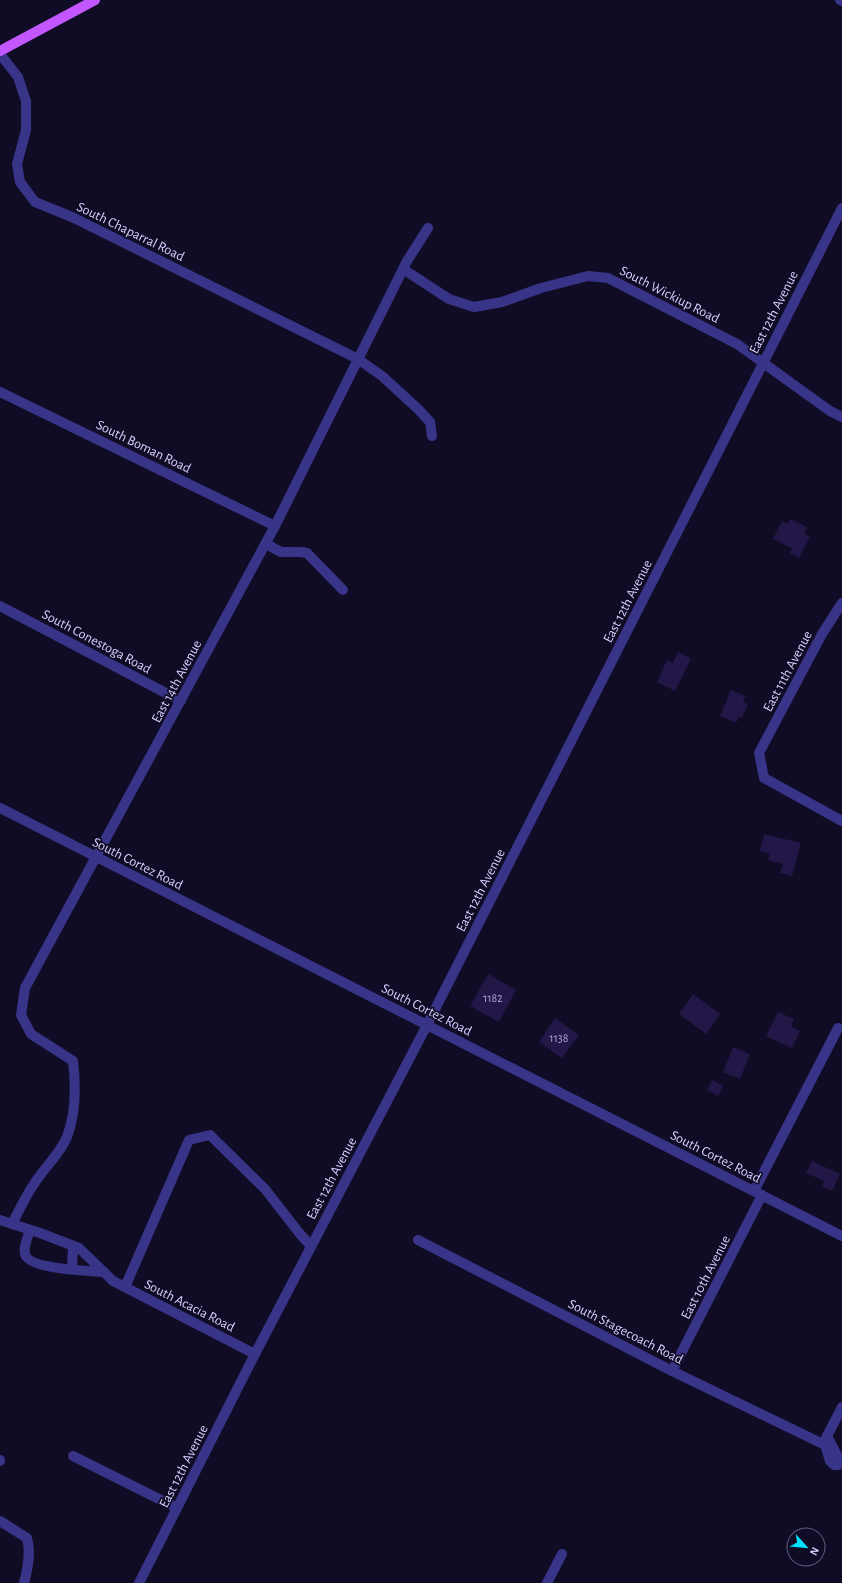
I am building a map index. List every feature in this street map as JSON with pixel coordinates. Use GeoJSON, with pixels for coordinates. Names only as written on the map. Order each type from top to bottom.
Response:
{"type":"FeatureCollection","features":[{"type":"Feature","properties":{"kind":"main road"},"geometry":{"type":"LineString","coordinates":[[0,51],[94,0]]}},
{"type":"Feature","properties":{"kind":"street","name":"South Chaparral Road"},"geometry":{"type":"LineString","coordinates":[[0,54],[18,77],[26,101],[26,130],[17,164],[20,182],[35,202],[72,217],[358,359],[382,376],[418,409],[430,422],[432,436]]}},
{"type":"Feature","properties":{"kind":"street","name":"East 12th Avenue"},"geometry":{"type":"LineString","coordinates":[[139,1583],[255,1354],[427,1025],[842,208]]}},
{"type":"Feature","properties":{"kind":"street","name":"East 14th Avenue"},"geometry":{"type":"LineString","coordinates":[[12,1224],[34,1184],[61,1148],[66,1137],[73,1107],[76,1084],[73,1061],[31,1034],[21,1015],[25,988],[266,544],[404,269],[428,228]]}},
{"type":"Feature","properties":{"kind":"street","name":"South Wickiup Road"},"geometry":{"type":"LineString","coordinates":[[404,269],[449,299],[474,307],[502,302],[541,288],[588,276],[608,278],[737,344],[830,411],[842,417]]}},
{"type":"Feature","properties":{"kind":"street","name":"South Boman Road"},"geometry":{"type":"LineString","coordinates":[[0,392],[275,526]]}},
{"type":"Feature","properties":{"kind":"street"},"geometry":{"type":"LineString","coordinates":[[266,544],[280,552],[307,553],[343,590]]}},
{"type":"Feature","properties":{"kind":"street","name":"East 11th Avenue"},"geometry":{"type":"LineString","coordinates":[[842,603],[822,634],[759,753],[764,778],[842,821]]}},
{"type":"Feature","properties":{"kind":"street","name":"South Conestoga Road"},"geometry":{"type":"LineString","coordinates":[[0,606],[181,701]]}},
{"type":"Feature","properties":{"kind":"street","name":"South Cortez Road"},"geometry":{"type":"LineString","coordinates":[[0,808],[842,1236]]}},
{"type":"Feature","properties":{"kind":"street","name":"East 10th Avenue"},"geometry":{"type":"LineString","coordinates":[[672,1371],[838,1028]]}},
{"type":"Feature","properties":{"kind":"street"},"geometry":{"type":"LineString","coordinates":[[125,1287],[189,1140],[210,1135],[265,1189],[300,1234],[312,1246]]}},
{"type":"Feature","properties":{"kind":"street","name":"South Acacia Road"},"geometry":{"type":"LineString","coordinates":[[0,1220],[79,1248],[113,1281],[255,1354]]}},
{"type":"Feature","properties":{"kind":"street"},"geometry":{"type":"LineString","coordinates":[[30,1230],[25,1246],[25,1255],[30,1261],[37,1264],[104,1272]]}},
{"type":"Feature","properties":{"kind":"street","name":"South Stagecoach Road"},"geometry":{"type":"LineString","coordinates":[[418,1240],[672,1371],[825,1440],[842,1407]]}},
{"type":"Feature","properties":{"kind":"street"},"geometry":{"type":"LineString","coordinates":[[72,1269],[73,1246]]}},
{"type":"Feature","properties":{"kind":"street"},"geometry":{"type":"LineString","coordinates":[[74,1456],[177,1508]]}},
{"type":"Feature","properties":{"kind":"street"},"geometry":{"type":"LineString","coordinates":[[0,1521],[27,1538],[30,1549],[24,1583]]}},
{"type":"Feature","properties":{"kind":"street"},"geometry":{"type":"LineString","coordinates":[[548,1583],[562,1554]]}},
{"type":"Feature","properties":{"kind":"building"},"geometry":{"type":"Polygon","coordinates":[[[790,519],[807,527],[804,533],[810,537],[799,558],[790,553],[792,548],[773,539],[782,521],[788,524],[790,519]]]}},
{"type":"Feature","properties":{"kind":"building"},"geometry":{"type":"Polygon","coordinates":[[[678,652],[691,659],[675,691],[657,682],[667,660],[673,663],[678,652]]]}},
{"type":"Feature","properties":{"kind":"building"},"geometry":{"type":"Polygon","coordinates":[[[731,690],[745,696],[743,702],[748,704],[742,718],[739,716],[736,723],[720,716],[731,690]]]}},
{"type":"Feature","properties":{"kind":"building"},"geometry":{"type":"Polygon","coordinates":[[[764,834],[801,843],[792,876],[780,873],[783,864],[768,860],[770,854],[760,851],[764,834]]]}},
{"type":"Feature","properties":{"kind":"building"},"geometry":{"type":"Polygon","coordinates":[[[488,974],[516,990],[499,1022],[470,1006],[488,974]]]}},
{"type":"Feature","properties":{"kind":"building"},"geometry":{"type":"Polygon","coordinates":[[[693,994],[720,1014],[706,1034],[679,1014],[693,994]]]}},
{"type":"Feature","properties":{"kind":"building"},"geometry":{"type":"Polygon","coordinates":[[[778,1012],[794,1019],[791,1027],[800,1031],[792,1048],[766,1036],[778,1012]]]}},
{"type":"Feature","properties":{"kind":"building"},"geometry":{"type":"Polygon","coordinates":[[[555,1018],[579,1035],[562,1058],[539,1042],[555,1018]]]}},
{"type":"Feature","properties":{"kind":"building"},"geometry":{"type":"Polygon","coordinates":[[[733,1047],[750,1054],[740,1079],[723,1072],[733,1047]]]}},
{"type":"Feature","properties":{"kind":"building"},"geometry":{"type":"Polygon","coordinates":[[[712,1080],[723,1086],[718,1096],[707,1090],[712,1080]]]}},
{"type":"Feature","properties":{"kind":"building"},"geometry":{"type":"Polygon","coordinates":[[[812,1161],[840,1174],[832,1191],[822,1187],[824,1181],[806,1173],[812,1161]]]}}]}
